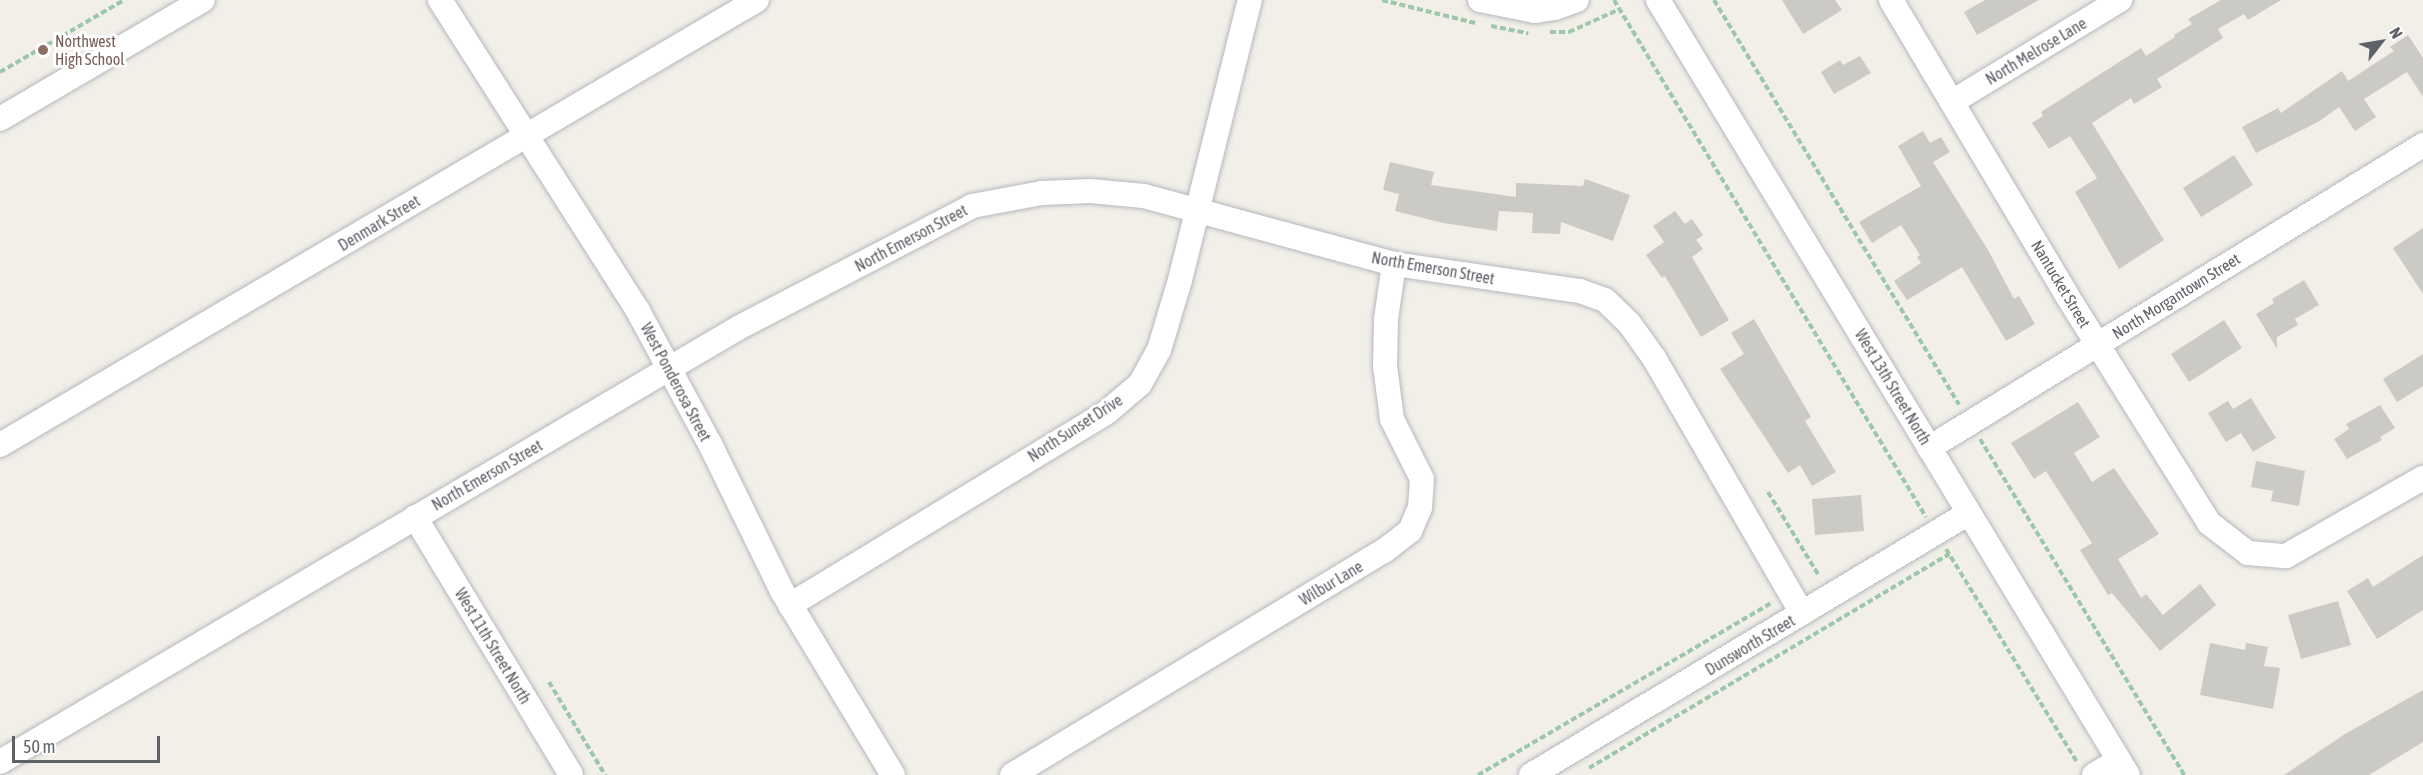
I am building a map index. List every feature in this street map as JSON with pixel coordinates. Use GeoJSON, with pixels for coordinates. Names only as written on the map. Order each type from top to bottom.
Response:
{"type":"FeatureCollection","features":[{"type":"Feature","properties":{"kind":"street"},"geometry":{"type":"LineString","coordinates":[[0,119],[203,0]]}},
{"type":"Feature","properties":{"kind":"street","name":"West Ponderosa Street"},"geometry":{"type":"LineString","coordinates":[[440,0],[638,311],[790,605],[893,775]]}},
{"type":"Feature","properties":{"kind":"street","name":"Denmark Street"},"geometry":{"type":"LineString","coordinates":[[0,446],[757,0]]}},
{"type":"Feature","properties":{"kind":"street","name":"North Sunset Drive"},"geometry":{"type":"LineString","coordinates":[[790,605],[1107,412],[1140,384],[1159,350],[1250,0]]}},
{"type":"Feature","properties":{"kind":"street"},"geometry":{"type":"LineString","coordinates":[[1480,0],[1535,10],[1556,8],[1577,0]]}},
{"type":"Feature","properties":{"kind":"street","name":"West 13th Street North"},"geometry":{"type":"LineString","coordinates":[[1658,0],[2123,768]]}},
{"type":"Feature","properties":{"kind":"street","name":"Nantucket Street"},"geometry":{"type":"LineString","coordinates":[[1891,0],[2097,344],[2209,523],[2248,553],[2286,556],[2423,478]]}},
{"type":"Feature","properties":{"kind":"street","name":"North Melrose Lane"},"geometry":{"type":"LineString","coordinates":[[1952,102],[2120,0]]}},
{"type":"Feature","properties":{"kind":"street","name":"North Morgantown Street"},"geometry":{"type":"LineString","coordinates":[[1929,448],[2423,145]]}},
{"type":"Feature","properties":{"kind":"street","name":"North Emerson Street"},"geometry":{"type":"LineString","coordinates":[[0,762],[740,327],[972,206],[1042,194],[1090,191],[1144,196],[1394,264],[1580,291],[1605,300],[1629,323],[1654,358],[1802,613]]}},
{"type":"Feature","properties":{"kind":"street","name":"Wilbur Lane"},"geometry":{"type":"LineString","coordinates":[[1012,775],[1384,551],[1410,531],[1420,508],[1422,479],[1392,418],[1385,366],[1386,319],[1394,264]]}},
{"type":"Feature","properties":{"kind":"street","name":"Dunsworth Street"},"geometry":{"type":"LineString","coordinates":[[1531,775],[1802,613],[1931,524],[1969,513]]}},
{"type":"Feature","properties":{"kind":"street","name":"West 11th Street North"},"geometry":{"type":"LineString","coordinates":[[415,517],[571,775]]}},
{"type":"Feature","properties":{"kind":"street"},"geometry":{"type":"LineString","coordinates":[[2088,772],[2123,768]]}},
{"type":"Feature","properties":{"kind":"path"},"geometry":{"type":"LineString","coordinates":[[0,72],[124,0]]}},
{"type":"Feature","properties":{"kind":"path"},"geometry":{"type":"LineString","coordinates":[[1614,0],[1949,554],[2088,772]]}},
{"type":"Feature","properties":{"kind":"path"},"geometry":{"type":"LineString","coordinates":[[1714,0],[2184,775]]}},
{"type":"Feature","properties":{"kind":"path"},"geometry":{"type":"LineString","coordinates":[[1768,492],[1819,576]]}},
{"type":"Feature","properties":{"kind":"path"},"geometry":{"type":"LineString","coordinates":[[1916,521],[1931,524]]}},
{"type":"Feature","properties":{"kind":"path"},"geometry":{"type":"LineString","coordinates":[[1587,769],[1949,554]]}},
{"type":"Feature","properties":{"kind":"path"},"geometry":{"type":"LineString","coordinates":[[1478,775],[1828,570]]}},
{"type":"Feature","properties":{"kind":"path"},"geometry":{"type":"LineString","coordinates":[[549,682],[605,775]]}},
{"type":"Feature","properties":{"kind":"building"},"geometry":{"type":"Polygon","coordinates":[[[1782,0],[1835,0],[1842,10],[1803,34],[1782,0]]]}},
{"type":"Feature","properties":{"kind":"building"},"geometry":{"type":"Polygon","coordinates":[[[1985,0],[2039,0],[1977,35],[1964,12],[1985,0]]]}},
{"type":"Feature","properties":{"kind":"building"},"geometry":{"type":"Polygon","coordinates":[[[2221,0],[2281,0],[2248,20],[2244,14],[2218,29],[2223,38],[2157,79],[2162,87],[2134,104],[2131,98],[2092,123],[2164,240],[2119,269],[2075,192],[2097,178],[2070,136],[2049,149],[2032,123],[2043,116],[2041,112],[2141,48],[2146,56],[2192,24],[2188,19],[2221,0]]]}},
{"type":"Feature","properties":{"kind":"building"},"geometry":{"type":"Polygon","coordinates":[[[2408,35],[2423,58],[2423,97],[2407,72],[2364,99],[2376,117],[2355,131],[2339,107],[2318,122],[2256,153],[2242,127],[2278,108],[2281,113],[2342,71],[2348,81],[2394,51],[2390,47],[2408,35]]]}},
{"type":"Feature","properties":{"kind":"building"},"geometry":{"type":"Polygon","coordinates":[[[1860,56],[1871,73],[1834,94],[1821,72],[1840,60],[1843,65],[1860,56]]]}},
{"type":"Feature","properties":{"kind":"building"},"geometry":{"type":"Polygon","coordinates":[[[1923,131],[1930,143],[1941,137],[1950,152],[1933,162],[1988,250],[2014,299],[2019,296],[2035,324],[2006,341],[1962,267],[1907,300],[1894,281],[1921,263],[1917,257],[1920,255],[1901,225],[1872,243],[1859,222],[1921,186],[1898,146],[1923,131]]]}},
{"type":"Feature","properties":{"kind":"building"},"geometry":{"type":"Polygon","coordinates":[[[2234,155],[2253,185],[2201,217],[2183,188],[2234,155]]]}},
{"type":"Feature","properties":{"kind":"building"},"geometry":{"type":"Polygon","coordinates":[[[1390,162],[1434,172],[1431,185],[1516,197],[1516,183],[1583,186],[1585,179],[1630,195],[1613,241],[1561,222],[1560,234],[1532,233],[1533,213],[1499,211],[1497,231],[1443,223],[1395,211],[1399,194],[1383,190],[1390,162]]]}},
{"type":"Feature","properties":{"kind":"building"},"geometry":{"type":"Polygon","coordinates":[[[1675,211],[1685,224],[1692,219],[1703,235],[1696,240],[1703,249],[1692,257],[1729,320],[1701,337],[1665,276],[1662,278],[1646,255],[1664,242],[1653,226],[1675,211]]]}},
{"type":"Feature","properties":{"kind":"building"},"geometry":{"type":"Polygon","coordinates":[[[2423,228],[2423,294],[2393,248],[2423,228]]]}},
{"type":"Feature","properties":{"kind":"building"},"geometry":{"type":"Polygon","coordinates":[[[2304,280],[2319,305],[2295,319],[2298,325],[2277,337],[2277,349],[2256,314],[2274,303],[2272,299],[2304,280]]]}},
{"type":"Feature","properties":{"kind":"building"},"geometry":{"type":"Polygon","coordinates":[[[1754,319],[1811,417],[1805,421],[1836,472],[1812,486],[1800,465],[1788,473],[1720,369],[1744,354],[1731,333],[1754,319]]]}},
{"type":"Feature","properties":{"kind":"building"},"geometry":{"type":"Polygon","coordinates":[[[2224,320],[2242,348],[2189,382],[2171,354],[2224,320]]]}},
{"type":"Feature","properties":{"kind":"building"},"geometry":{"type":"Polygon","coordinates":[[[2423,354],[2423,386],[2397,402],[2383,379],[2423,354]]]}},
{"type":"Feature","properties":{"kind":"building"},"geometry":{"type":"Polygon","coordinates":[[[2251,398],[2276,438],[2253,452],[2241,433],[2226,442],[2208,413],[2228,401],[2233,409],[2251,398]]]}},
{"type":"Feature","properties":{"kind":"building"},"geometry":{"type":"Polygon","coordinates":[[[2078,402],[2100,437],[2074,453],[2092,482],[2114,468],[2159,534],[2118,559],[2141,598],[2146,594],[2163,615],[2200,584],[2216,605],[2160,651],[2112,593],[2108,595],[2080,550],[2092,543],[2046,471],[2034,479],[2011,443],[2078,402]]]}},
{"type":"Feature","properties":{"kind":"building"},"geometry":{"type":"Polygon","coordinates":[[[2380,405],[2395,428],[2380,437],[2382,440],[2347,459],[2334,439],[2349,429],[2346,424],[2380,405]]]}},
{"type":"Feature","properties":{"kind":"building"},"geometry":{"type":"Polygon","coordinates":[[[2256,461],[2305,471],[2299,506],[2271,501],[2273,491],[2251,487],[2256,461]]]}},
{"type":"Feature","properties":{"kind":"building"},"geometry":{"type":"Polygon","coordinates":[[[1861,495],[1864,531],[1815,535],[1812,499],[1861,495]]]}},
{"type":"Feature","properties":{"kind":"building"},"geometry":{"type":"Polygon","coordinates":[[[2423,555],[2423,610],[2377,639],[2347,591],[2368,578],[2373,587],[2423,555]]]}},
{"type":"Feature","properties":{"kind":"building"},"geometry":{"type":"Polygon","coordinates":[[[2338,601],[2351,645],[2301,659],[2288,615],[2338,601]]]}},
{"type":"Feature","properties":{"kind":"building"},"geometry":{"type":"Polygon","coordinates":[[[2210,643],[2245,650],[2246,643],[2268,647],[2264,666],[2280,668],[2273,709],[2200,695],[2210,643]]]}},
{"type":"Feature","properties":{"kind":"building"},"geometry":{"type":"Polygon","coordinates":[[[2423,690],[2423,742],[2369,775],[2284,775],[2345,734],[2423,690]]]}},
{"type":"Feature","properties":{"kind":"place","name":"Northwest High School"},"geometry":{"type":"Point","coordinates":[43,50]}}]}
